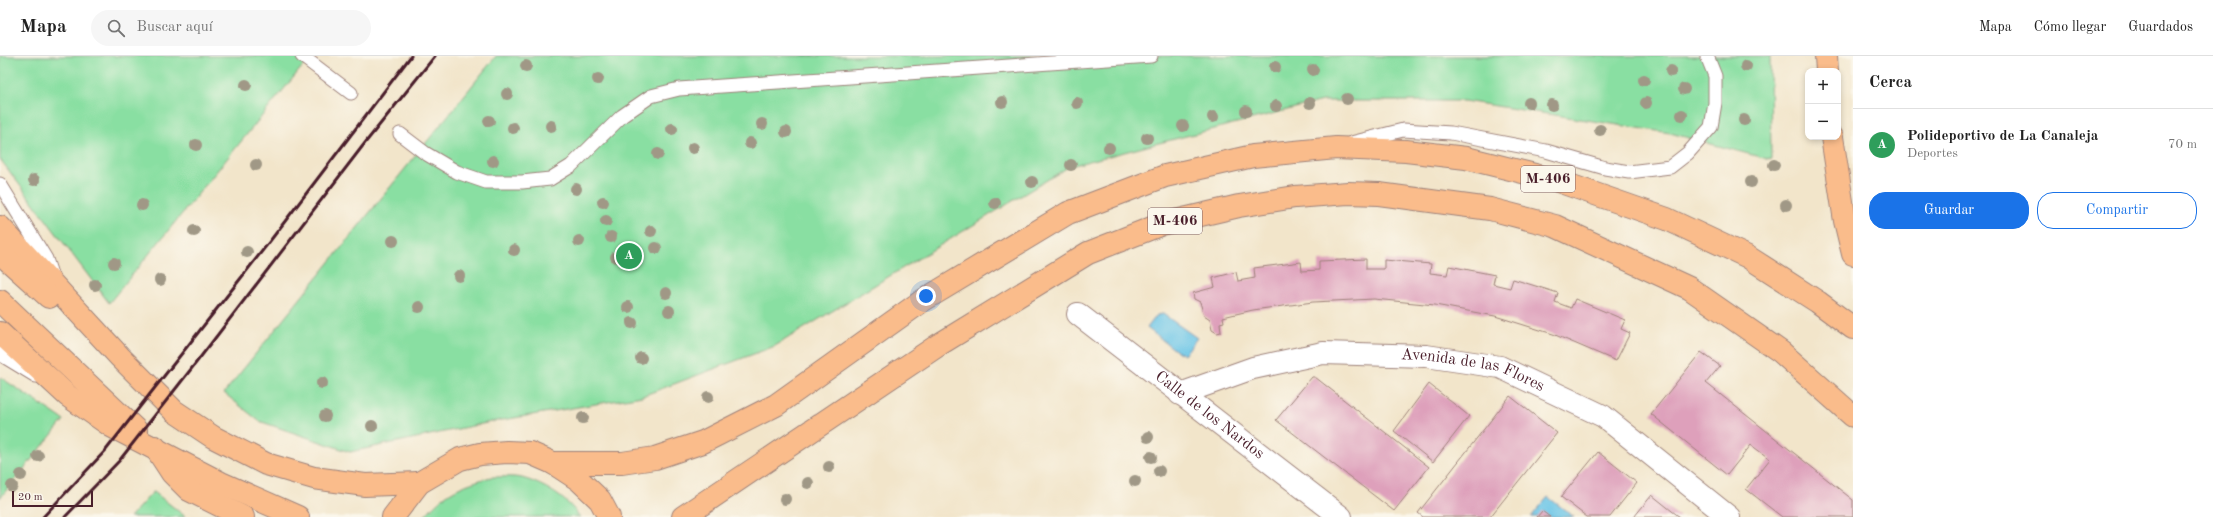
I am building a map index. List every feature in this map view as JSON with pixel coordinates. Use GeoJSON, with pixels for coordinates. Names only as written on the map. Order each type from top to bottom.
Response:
{"type":"FeatureCollection","features":[{"type":"Feature","properties":{"kind":"main road"},"geometry":{"type":"LineString","coordinates":[[1826,56],[1827,68]]}},
{"type":"Feature","properties":{"kind":"main road"},"geometry":{"type":"LineString","coordinates":[[1832,140],[1845,221],[1853,254]]}},
{"type":"Feature","properties":{"kind":"main road","name":"M-406"},"geometry":{"type":"LineString","coordinates":[[553,463],[622,463],[655,458],[703,442],[776,405],[922,301],[1068,213],[1165,176],[1253,156],[1336,148],[1406,151],[1466,158],[1556,180],[1667,219],[1748,257],[1818,302],[1853,328]]}},
{"type":"Feature","properties":{"kind":"main road","name":"M-406"},"geometry":{"type":"LineString","coordinates":[[683,517],[934,349],[1088,253],[1162,224],[1239,206],[1295,197],[1348,193],[1386,195],[1490,209],[1555,226],[1689,288],[1781,352],[1853,416]]}},
{"type":"Feature","properties":{"kind":"main road"},"geometry":{"type":"LineString","coordinates":[[0,227],[120,357],[174,411],[213,437],[266,464],[314,478],[365,485],[419,483]]}},
{"type":"Feature","properties":{"kind":"main road"},"geometry":{"type":"LineString","coordinates":[[0,253],[120,357]]}},
{"type":"Feature","properties":{"kind":"main road"},"geometry":{"type":"LineString","coordinates":[[0,301],[154,448],[172,473],[189,490],[243,517]]}},
{"type":"Feature","properties":{"kind":"main road"},"geometry":{"type":"LineString","coordinates":[[0,332],[68,396],[111,426],[142,444],[154,448],[221,483],[298,517]]}},
{"type":"Feature","properties":{"kind":"main road"},"geometry":{"type":"LineString","coordinates":[[393,517],[419,483],[460,459],[480,454],[530,453],[553,463],[579,480],[600,500],[610,517]]}},
{"type":"Feature","properties":{"kind":"street","name":"Calle de los Nardos"},"geometry":{"type":"LineString","coordinates":[[1078,314],[1341,517]]}},
{"type":"Feature","properties":{"kind":"street","name":"Avenida de las Flores"},"geometry":{"type":"LineString","coordinates":[[1180,394],[1253,368],[1323,353],[1426,356],[1500,367],[1603,416],[1729,517]]}},
{"type":"Feature","properties":{"kind":"lane"},"geometry":{"type":"LineString","coordinates":[[302,56],[350,93]]}},
{"type":"Feature","properties":{"kind":"lane"},"geometry":{"type":"LineString","coordinates":[[400,134],[457,172],[486,182],[522,182],[550,179],[571,166],[622,116],[651,96],[679,89],[1151,56]]}},
{"type":"Feature","properties":{"kind":"lane"},"geometry":{"type":"LineString","coordinates":[[1336,148],[1374,136],[1402,130],[1410,130],[1451,133],[1546,151],[1605,168],[1629,172],[1670,167],[1688,152],[1711,127],[1715,103],[1715,76],[1707,56]]}},
{"type":"Feature","properties":{"kind":"lane"},"geometry":{"type":"LineString","coordinates":[[0,184],[46,259],[56,288]]}},
{"type":"Feature","properties":{"kind":"lane"},"geometry":{"type":"LineString","coordinates":[[0,354],[68,396]]}},
{"type":"Feature","properties":{"kind":"green space"},"geometry":{"type":"Polygon","coordinates":[[[0,56],[311,56],[109,303],[0,159],[0,56]]]}},
{"type":"Feature","properties":{"kind":"green space"},"geometry":{"type":"Polygon","coordinates":[[[496,56],[1770,56],[1771,160],[1670,133],[1464,101],[1322,101],[1070,166],[775,346],[642,396],[491,422],[350,452],[259,421],[224,393],[496,56]]]}},
{"type":"Feature","properties":{"kind":"green space"},"geometry":{"type":"Polygon","coordinates":[[[0,377],[64,420],[0,498],[0,377]]]}},
{"type":"Feature","properties":{"kind":"green space"},"geometry":{"type":"Polygon","coordinates":[[[491,477],[518,477],[539,484],[562,498],[580,517],[424,517],[431,508],[446,495],[471,483],[491,477]]]}},
{"type":"Feature","properties":{"kind":"green space"},"geometry":{"type":"Polygon","coordinates":[[[154,492],[186,517],[130,517],[154,492]]]}},
{"type":"Feature","properties":{"kind":"water"},"geometry":{"type":"Polygon","coordinates":[[[1163,314],[1197,338],[1184,355],[1180,352],[1179,353],[1147,328],[1157,315],[1163,314]]]}},
{"type":"Feature","properties":{"kind":"water"},"geometry":{"type":"Polygon","coordinates":[[[1548,497],[1574,517],[1531,517],[1548,497]]]}},
{"type":"Feature","properties":{"kind":"building"},"geometry":{"type":"Polygon","coordinates":[[[1366,259],[1366,269],[1384,269],[1384,260],[1431,264],[1430,273],[1447,275],[1449,266],[1495,275],[1493,284],[1510,288],[1513,279],[1558,293],[1555,302],[1571,308],[1575,299],[1625,320],[1621,329],[1630,333],[1616,361],[1553,334],[1495,316],[1435,305],[1374,299],[1313,302],[1253,310],[1223,317],[1224,322],[1220,323],[1221,332],[1217,333],[1212,330],[1210,320],[1204,316],[1200,302],[1194,299],[1193,293],[1215,287],[1213,278],[1236,272],[1238,281],[1255,278],[1254,268],[1301,262],[1302,271],[1319,270],[1319,261],[1366,259]]]}},
{"type":"Feature","properties":{"kind":"building"},"geometry":{"type":"Polygon","coordinates":[[[1701,352],[1720,366],[1706,383],[1853,500],[1853,517],[1782,517],[1746,489],[1770,459],[1751,445],[1727,475],[1651,414],[1701,352]]]}},
{"type":"Feature","properties":{"kind":"building"},"geometry":{"type":"Polygon","coordinates":[[[1312,377],[1315,377],[1429,467],[1394,511],[1276,420],[1312,377]]]}},
{"type":"Feature","properties":{"kind":"building"},"geometry":{"type":"Polygon","coordinates":[[[1429,384],[1469,416],[1433,462],[1394,431],[1429,384]]]}},
{"type":"Feature","properties":{"kind":"building"},"geometry":{"type":"Polygon","coordinates":[[[1510,396],[1557,433],[1490,517],[1423,517],[1418,513],[1510,396]]]}},
{"type":"Feature","properties":{"kind":"building"},"geometry":{"type":"Polygon","coordinates":[[[1598,452],[1637,483],[1610,517],[1587,517],[1561,497],[1598,452]]]}},
{"type":"Feature","properties":{"kind":"building"},"geometry":{"type":"Polygon","coordinates":[[[1652,495],[1672,511],[1680,517],[1634,517],[1652,495]]]}},
{"type":"Feature","properties":{"kind":"building"},"geometry":{"type":"Polygon","coordinates":[[[1542,511],[1550,517],[1537,517],[1542,511]]]}},
{"type":"Feature","properties":{"kind":"railway"},"geometry":{"type":"LineString","coordinates":[[43,517],[106,450],[270,241],[411,56]]}},
{"type":"Feature","properties":{"kind":"railway"},"geometry":{"type":"LineString","coordinates":[[65,517],[119,461],[365,143],[435,56]]}},
{"type":"Feature","properties":{"kind":"place","name":"Polideportivo de La Canaleja"},"geometry":{"type":"Point","coordinates":[629,256]}}]}
